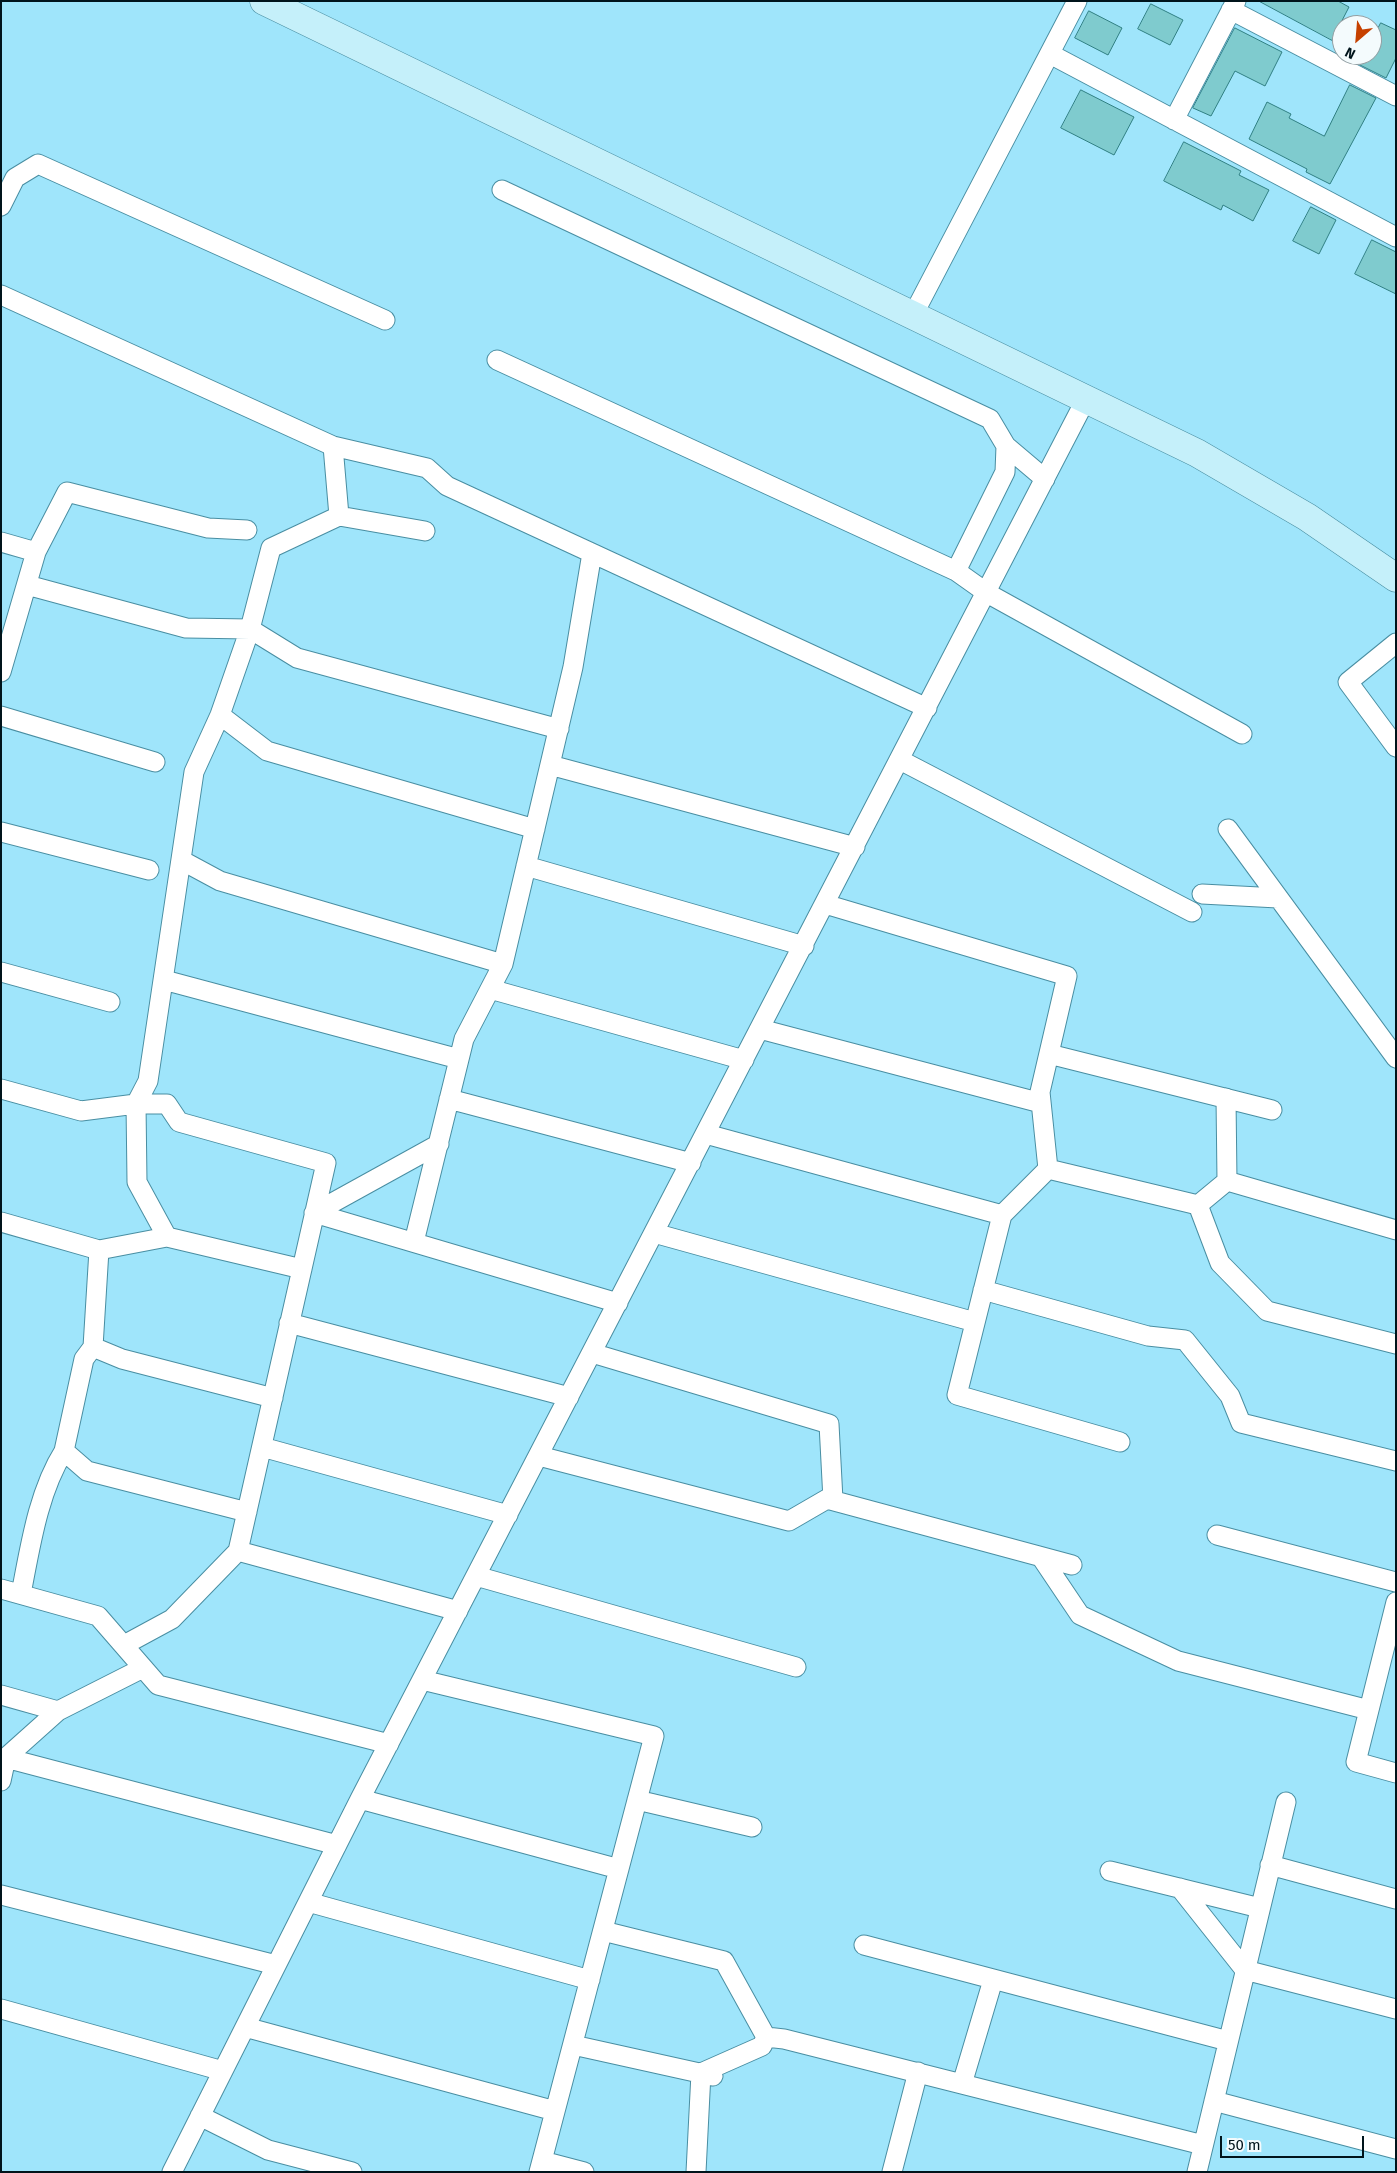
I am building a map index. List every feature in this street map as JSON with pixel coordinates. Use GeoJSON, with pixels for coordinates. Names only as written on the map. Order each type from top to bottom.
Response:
{"type":"FeatureCollection","features":[{"type":"Feature","properties":{"kind":"street"},"geometry":{"type":"LineString","coordinates":[[264,1],[1198,453],[1307,517],[1396,578]]}},
{"type":"Feature","properties":{"kind":"street"},"geometry":{"type":"LineString","coordinates":[[913,315],[1077,1]]}},
{"type":"Feature","properties":{"kind":"street"},"geometry":{"type":"LineString","coordinates":[[1174,120],[1233,6],[1396,96]]}},
{"type":"Feature","properties":{"kind":"street"},"geometry":{"type":"LineString","coordinates":[[1050,54],[1396,237]]}},
{"type":"Feature","properties":{"kind":"street"},"geometry":{"type":"LineString","coordinates":[[1,206],[15,178],[38,164],[385,320]]}},
{"type":"Feature","properties":{"kind":"street"},"geometry":{"type":"LineString","coordinates":[[502,190],[990,419],[1006,446],[1045,479]]}},
{"type":"Feature","properties":{"kind":"street"},"geometry":{"type":"LineString","coordinates":[[1,294],[333,446],[427,468],[447,486],[927,708]]}},
{"type":"Feature","properties":{"kind":"street"},"geometry":{"type":"LineString","coordinates":[[497,360],[956,572],[987,593],[1242,734]]}},
{"type":"Feature","properties":{"kind":"street"},"geometry":{"type":"LineString","coordinates":[[172,2172],[360,1799],[1086,399]]}},
{"type":"Feature","properties":{"kind":"street"},"geometry":{"type":"LineString","coordinates":[[333,446],[339,516]]}},
{"type":"Feature","properties":{"kind":"street"},"geometry":{"type":"LineString","coordinates":[[956,572],[1005,472],[1006,446]]}},
{"type":"Feature","properties":{"kind":"street"},"geometry":{"type":"LineString","coordinates":[[1,672],[36,552],[67,492],[208,528],[247,530]]}},
{"type":"Feature","properties":{"kind":"street"},"geometry":{"type":"LineString","coordinates":[[167,1237],[137,1182],[136,1104],[148,1081],[194,772],[220,715],[250,629],[271,548],[339,516],[425,532]]}},
{"type":"Feature","properties":{"kind":"street"},"geometry":{"type":"LineString","coordinates":[[1,542],[36,552]]}},
{"type":"Feature","properties":{"kind":"street"},"geometry":{"type":"LineString","coordinates":[[414,1242],[464,1038],[503,964],[573,667],[592,553]]}},
{"type":"Feature","properties":{"kind":"street"},"geometry":{"type":"LineString","coordinates":[[27,585],[186,628],[250,629],[297,658],[559,729]]}},
{"type":"Feature","properties":{"kind":"street"},"geometry":{"type":"LineString","coordinates":[[1396,642],[1348,682],[1396,747]]}},
{"type":"Feature","properties":{"kind":"street"},"geometry":{"type":"LineString","coordinates":[[220,715],[267,751],[535,829]]}},
{"type":"Feature","properties":{"kind":"street"},"geometry":{"type":"LineString","coordinates":[[1,716],[155,762]]}},
{"type":"Feature","properties":{"kind":"street"},"geometry":{"type":"LineString","coordinates":[[900,760],[1192,912]]}},
{"type":"Feature","properties":{"kind":"street"},"geometry":{"type":"LineString","coordinates":[[550,765],[855,846]]}},
{"type":"Feature","properties":{"kind":"street"},"geometry":{"type":"LineString","coordinates":[[1228,829],[1396,1058]]}},
{"type":"Feature","properties":{"kind":"street"},"geometry":{"type":"LineString","coordinates":[[1,832],[149,870]]}},
{"type":"Feature","properties":{"kind":"street"},"geometry":{"type":"LineString","coordinates":[[181,860],[220,881],[503,964]]}},
{"type":"Feature","properties":{"kind":"street"},"geometry":{"type":"LineString","coordinates":[[526,866],[804,946]]}},
{"type":"Feature","properties":{"kind":"street"},"geometry":{"type":"LineString","coordinates":[[1202,894],[1278,898]]}},
{"type":"Feature","properties":{"kind":"street"},"geometry":{"type":"LineString","coordinates":[[825,904],[1067,976],[1040,1092],[1048,1169]]}},
{"type":"Feature","properties":{"kind":"street"},"geometry":{"type":"LineString","coordinates":[[1,972],[110,1002]]}},
{"type":"Feature","properties":{"kind":"street"},"geometry":{"type":"LineString","coordinates":[[164,980],[459,1059]]}},
{"type":"Feature","properties":{"kind":"street"},"geometry":{"type":"LineString","coordinates":[[490,990],[744,1060]]}},
{"type":"Feature","properties":{"kind":"street"},"geometry":{"type":"LineString","coordinates":[[760,1029],[1041,1103]]}},
{"type":"Feature","properties":{"kind":"street"},"geometry":{"type":"LineString","coordinates":[[1049,1054],[1272,1110]]}},
{"type":"Feature","properties":{"kind":"street"},"geometry":{"type":"LineString","coordinates":[[1,1089],[80,1111],[136,1104],[167,1104],[179,1122],[326,1163],[238,1551],[172,1619],[124,1645]]}},
{"type":"Feature","properties":{"kind":"street"},"geometry":{"type":"LineString","coordinates":[[1198,1206],[1227,1181],[1226,1098]]}},
{"type":"Feature","properties":{"kind":"street"},"geometry":{"type":"LineString","coordinates":[[450,1099],[691,1163]]}},
{"type":"Feature","properties":{"kind":"street"},"geometry":{"type":"LineString","coordinates":[[706,1134],[1002,1215]]}},
{"type":"Feature","properties":{"kind":"street"},"geometry":{"type":"LineString","coordinates":[[314,1213],[439,1144]]}},
{"type":"Feature","properties":{"kind":"street"},"geometry":{"type":"LineString","coordinates":[[1048,1169],[1198,1206]]}},
{"type":"Feature","properties":{"kind":"street"},"geometry":{"type":"LineString","coordinates":[[1048,1169],[1002,1215],[957,1395],[1120,1442]]}},
{"type":"Feature","properties":{"kind":"street"},"geometry":{"type":"LineString","coordinates":[[1227,1181],[1396,1230]]}},
{"type":"Feature","properties":{"kind":"street"},"geometry":{"type":"LineString","coordinates":[[1198,1206],[1220,1263],[1266,1311],[1396,1344]]}},
{"type":"Feature","properties":{"kind":"street"},"geometry":{"type":"LineString","coordinates":[[314,1213],[618,1302]]}},
{"type":"Feature","properties":{"kind":"street"},"geometry":{"type":"LineString","coordinates":[[1,1222],[99,1250],[167,1237],[302,1269]]}},
{"type":"Feature","properties":{"kind":"street"},"geometry":{"type":"LineString","coordinates":[[654,1233],[975,1322]]}},
{"type":"Feature","properties":{"kind":"street"},"geometry":{"type":"LineString","coordinates":[[21,1594],[34,1526],[55,1465],[64,1451],[84,1358],[94,1347],[99,1250]]}},
{"type":"Feature","properties":{"kind":"street"},"geometry":{"type":"LineString","coordinates":[[983,1290],[1148,1336],[1185,1340],[1230,1396],[1241,1423],[1396,1460]]}},
{"type":"Feature","properties":{"kind":"street"},"geometry":{"type":"LineString","coordinates":[[289,1323],[569,1397]]}},
{"type":"Feature","properties":{"kind":"street"},"geometry":{"type":"LineString","coordinates":[[94,1347],[122,1359],[273,1398]]}},
{"type":"Feature","properties":{"kind":"street"},"geometry":{"type":"LineString","coordinates":[[592,1353],[829,1424],[833,1500]]}},
{"type":"Feature","properties":{"kind":"street"},"geometry":{"type":"LineString","coordinates":[[262,1447],[508,1515]]}},
{"type":"Feature","properties":{"kind":"street"},"geometry":{"type":"LineString","coordinates":[[64,1451],[87,1471],[247,1512]]}},
{"type":"Feature","properties":{"kind":"street"},"geometry":{"type":"LineString","coordinates":[[539,1456],[789,1521],[827,1499],[833,1500],[1072,1565]]}},
{"type":"Feature","properties":{"kind":"street"},"geometry":{"type":"LineString","coordinates":[[1217,1535],[1396,1582]]}},
{"type":"Feature","properties":{"kind":"street"},"geometry":{"type":"LineString","coordinates":[[238,1551],[458,1612]]}},
{"type":"Feature","properties":{"kind":"street"},"geometry":{"type":"LineString","coordinates":[[1041,1557],[1080,1615],[1178,1661],[1369,1710]]}},
{"type":"Feature","properties":{"kind":"street"},"geometry":{"type":"LineString","coordinates":[[476,1576],[796,1667]]}},
{"type":"Feature","properties":{"kind":"street"},"geometry":{"type":"LineString","coordinates":[[1,1589],[98,1616],[158,1686],[389,1744]]}},
{"type":"Feature","properties":{"kind":"street"},"geometry":{"type":"LineString","coordinates":[[1396,1602],[1392,1637],[1369,1710],[1356,1762],[1396,1773]]}},
{"type":"Feature","properties":{"kind":"street"},"geometry":{"type":"LineString","coordinates":[[1,1781],[4,1760],[58,1711],[143,1668]]}},
{"type":"Feature","properties":{"kind":"street"},"geometry":{"type":"LineString","coordinates":[[422,1680],[654,1736],[541,2166],[584,2172]]}},
{"type":"Feature","properties":{"kind":"street"},"geometry":{"type":"LineString","coordinates":[[1,1695],[58,1711]]}},
{"type":"Feature","properties":{"kind":"street"},"geometry":{"type":"LineString","coordinates":[[4,1760],[337,1845]]}},
{"type":"Feature","properties":{"kind":"street"},"geometry":{"type":"LineString","coordinates":[[360,1799],[619,1868]]}},
{"type":"Feature","properties":{"kind":"street"},"geometry":{"type":"LineString","coordinates":[[637,1800],[752,1827]]}},
{"type":"Feature","properties":{"kind":"street"},"geometry":{"type":"LineString","coordinates":[[1197,2172],[1286,1802]]}},
{"type":"Feature","properties":{"kind":"street"},"geometry":{"type":"LineString","coordinates":[[1270,1865],[1396,1899]]}},
{"type":"Feature","properties":{"kind":"street"},"geometry":{"type":"LineString","coordinates":[[1110,1871],[1260,1908]]}},
{"type":"Feature","properties":{"kind":"street"},"geometry":{"type":"LineString","coordinates":[[1180,1888],[1245,1970],[1396,2009]]}},
{"type":"Feature","properties":{"kind":"street"},"geometry":{"type":"LineString","coordinates":[[1,1895],[276,1965]]}},
{"type":"Feature","properties":{"kind":"street"},"geometry":{"type":"LineString","coordinates":[[308,1902],[590,1980]]}},
{"type":"Feature","properties":{"kind":"street"},"geometry":{"type":"LineString","coordinates":[[603,1931],[724,1961],[766,2037]]}},
{"type":"Feature","properties":{"kind":"street"},"geometry":{"type":"LineString","coordinates":[[864,1945],[1228,2041]]}},
{"type":"Feature","properties":{"kind":"street"},"geometry":{"type":"LineString","coordinates":[[962,2084],[993,1980]]}},
{"type":"Feature","properties":{"kind":"street"},"geometry":{"type":"LineString","coordinates":[[1,2009],[223,2070]]}},
{"type":"Feature","properties":{"kind":"street"},"geometry":{"type":"LineString","coordinates":[[245,2027],[555,2111]]}},
{"type":"Feature","properties":{"kind":"street"},"geometry":{"type":"LineString","coordinates":[[766,2037],[784,2039],[918,2072],[1203,2145]]}},
{"type":"Feature","properties":{"kind":"street"},"geometry":{"type":"LineString","coordinates":[[572,2045],[710,2075],[762,2046],[766,2037]]}},
{"type":"Feature","properties":{"kind":"street"},"geometry":{"type":"LineString","coordinates":[[892,2172],[918,2072]]}},
{"type":"Feature","properties":{"kind":"street"},"geometry":{"type":"LineString","coordinates":[[696,2172],[710,2075]]}},
{"type":"Feature","properties":{"kind":"street"},"geometry":{"type":"LineString","coordinates":[[1214,2101],[1396,2149]]}},
{"type":"Feature","properties":{"kind":"street"},"geometry":{"type":"LineString","coordinates":[[200,2116],[268,2150],[352,2172]]}},
{"type":"Feature","properties":{"kind":"building"},"geometry":{"type":"Polygon","coordinates":[[[1259,1],[1338,1],[1349,7],[1345,15],[1332,15],[1332,40],[1259,1]]]}},
{"type":"Feature","properties":{"kind":"building"},"geometry":{"type":"Polygon","coordinates":[[[1151,4],[1183,20],[1170,45],[1138,29],[1151,4]]]}},
{"type":"Feature","properties":{"kind":"building"},"geometry":{"type":"Polygon","coordinates":[[[1089,11],[1122,28],[1108,55],[1075,38],[1089,11]]]}},
{"type":"Feature","properties":{"kind":"building"},"geometry":{"type":"Polygon","coordinates":[[[1382,23],[1396,30],[1396,58],[1386,78],[1360,65],[1382,65],[1382,23]]]}},
{"type":"Feature","properties":{"kind":"building"},"geometry":{"type":"Polygon","coordinates":[[[1235,28],[1282,52],[1265,86],[1235,71],[1211,116],[1193,108],[1235,28]]]}},
{"type":"Feature","properties":{"kind":"building"},"geometry":{"type":"Polygon","coordinates":[[[1350,85],[1376,98],[1330,184],[1306,172],[1307,169],[1249,139],[1267,102],[1291,114],[1289,118],[1324,136],[1350,85]]]}},
{"type":"Feature","properties":{"kind":"building"},"geometry":{"type":"Polygon","coordinates":[[[1081,90],[1134,117],[1114,155],[1061,128],[1081,90]]]}},
{"type":"Feature","properties":{"kind":"building"},"geometry":{"type":"Polygon","coordinates":[[[1184,142],[1241,171],[1239,175],[1269,190],[1253,221],[1223,205],[1221,210],[1164,181],[1184,142]]]}},
{"type":"Feature","properties":{"kind":"building"},"geometry":{"type":"Polygon","coordinates":[[[1311,207],[1336,220],[1319,254],[1293,241],[1311,207]]]}},
{"type":"Feature","properties":{"kind":"building"},"geometry":{"type":"Polygon","coordinates":[[[1372,240],[1396,252],[1396,294],[1355,274],[1372,240]]]}}]}
